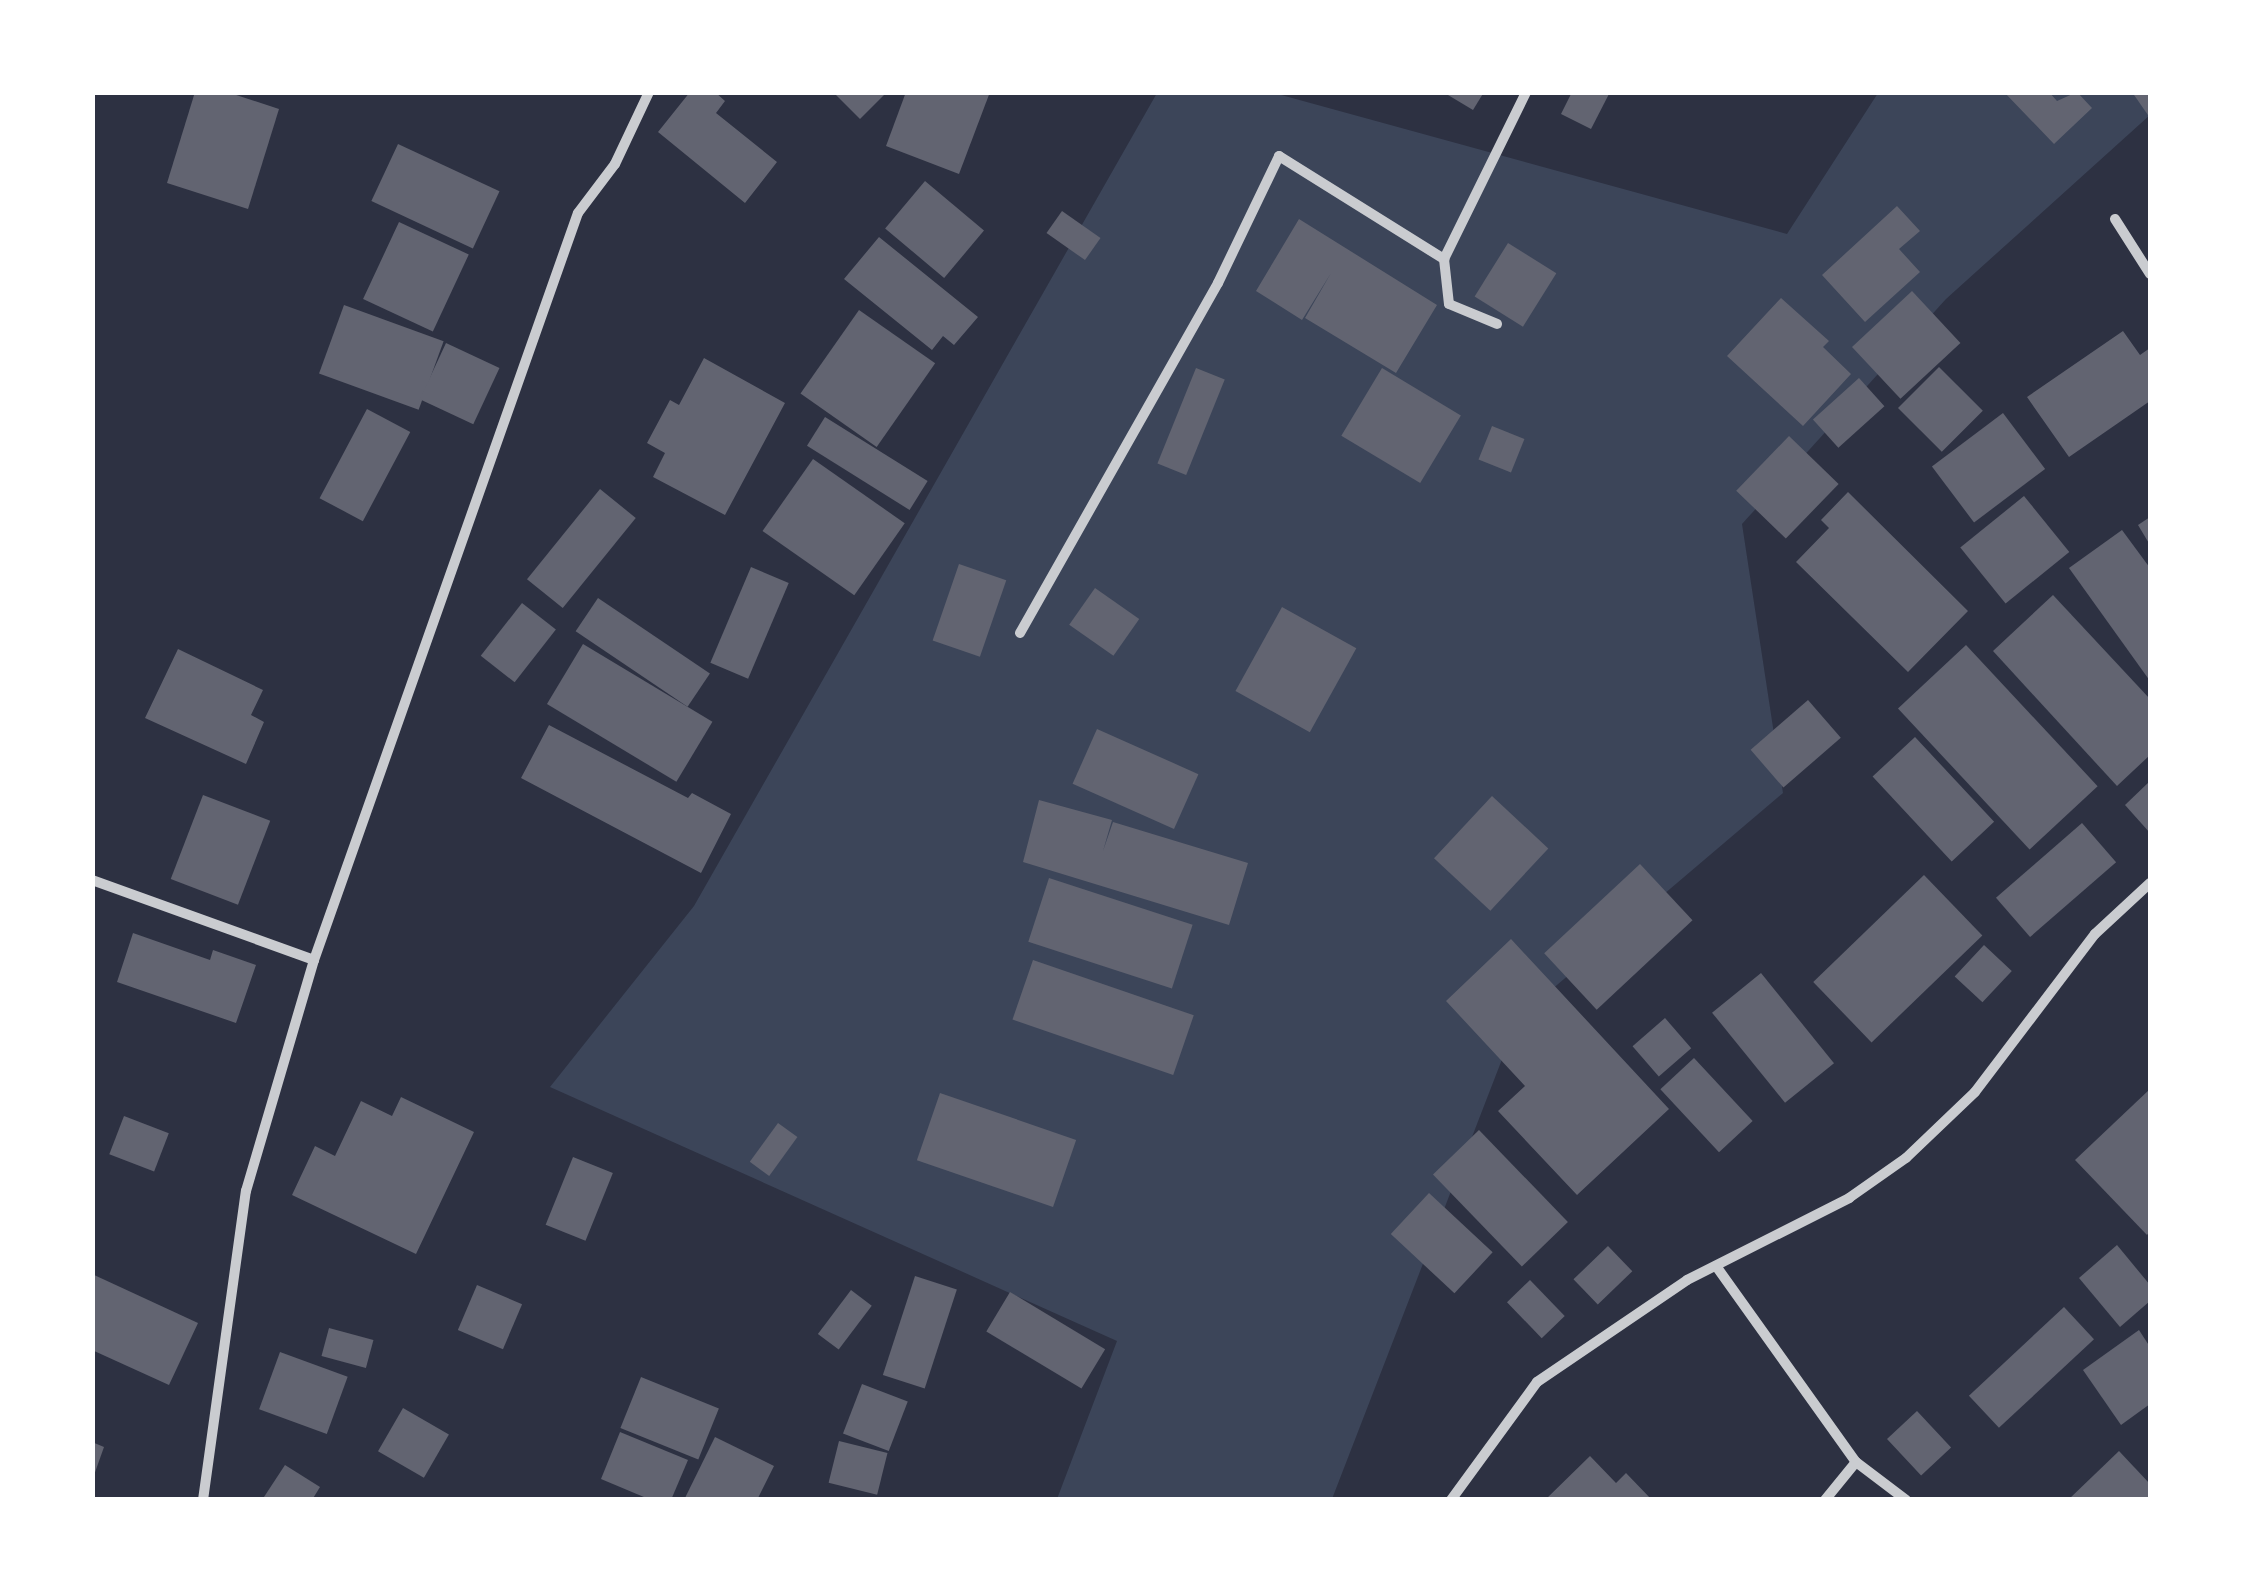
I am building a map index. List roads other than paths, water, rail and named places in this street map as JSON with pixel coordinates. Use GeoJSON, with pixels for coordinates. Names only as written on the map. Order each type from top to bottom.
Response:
{"type":"FeatureCollection","features":[{"type":"Feature","properties":{"kind":"street"},"geometry":{"type":"LineString","coordinates":[[203,1500],[246,1191],[314,960],[578,213],[616,164],[649,92]]}},
{"type":"Feature","properties":{"kind":"street"},"geometry":{"type":"LineString","coordinates":[[1496,324],[1449,304],[1444,259],[1526,92]]}},
{"type":"Feature","properties":{"kind":"street"},"geometry":{"type":"LineString","coordinates":[[1020,634],[1218,283],[1279,156],[1444,259]]}},
{"type":"Feature","properties":{"kind":"street"},"geometry":{"type":"LineString","coordinates":[[2114,219],[2150,274]]}},
{"type":"Feature","properties":{"kind":"street"},"geometry":{"type":"LineString","coordinates":[[92,880],[314,960]]}},
{"type":"Feature","properties":{"kind":"street"},"geometry":{"type":"LineString","coordinates":[[1451,1500],[1538,1382],[1716,1266],[1848,1198],[1906,1158],[1975,1092],[2095,934],[2150,883]]}},
{"type":"Feature","properties":{"kind":"street"},"geometry":{"type":"LineString","coordinates":[[1716,1266],[1856,1462],[1906,1500]]}},
{"type":"Feature","properties":{"kind":"street"},"geometry":{"type":"LineString","coordinates":[[1825,1500],[1856,1462]]}}]}
